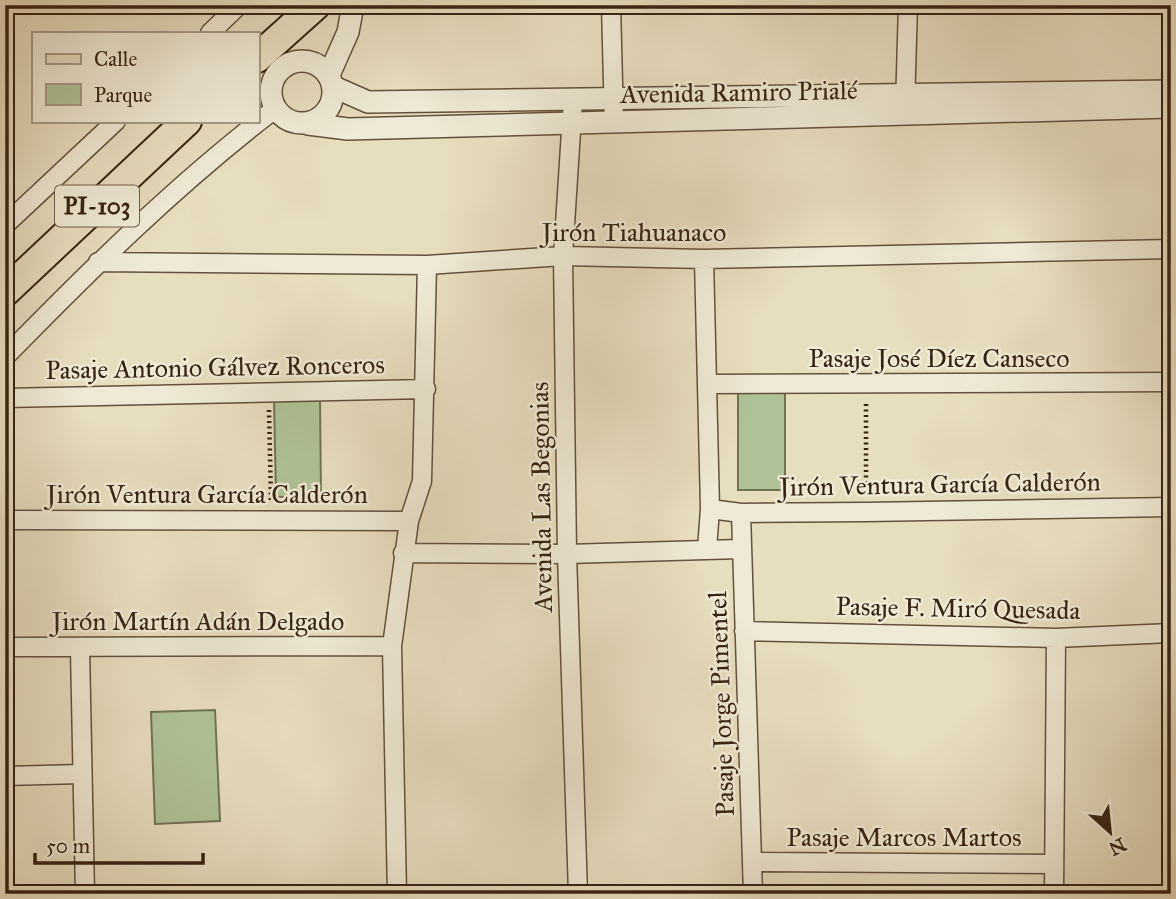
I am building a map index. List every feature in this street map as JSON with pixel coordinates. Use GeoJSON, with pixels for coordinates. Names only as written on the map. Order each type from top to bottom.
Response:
{"type":"FeatureCollection","features":[{"type":"Feature","properties":{"kind":"main road"},"geometry":{"type":"LineString","coordinates":[[259,56],[316,5]]}},
{"type":"Feature","properties":{"kind":"main road","name":"PI-103"},"geometry":{"type":"LineString","coordinates":[[9,280],[186,122]]}},
{"type":"Feature","properties":{"kind":"street"},"geometry":{"type":"LineString","coordinates":[[210,32],[239,5]]}},
{"type":"Feature","properties":{"kind":"street"},"geometry":{"type":"LineString","coordinates":[[331,81],[348,32],[353,5]]}},
{"type":"Feature","properties":{"kind":"street"},"geometry":{"type":"LineString","coordinates":[[611,5],[614,122]]}},
{"type":"Feature","properties":{"kind":"street"},"geometry":{"type":"LineString","coordinates":[[905,107],[908,5]]}},
{"type":"Feature","properties":{"kind":"street"},"geometry":{"type":"LineString","coordinates":[[285,34],[309,61]]}},
{"type":"Feature","properties":{"kind":"street"},"geometry":{"type":"LineString","coordinates":[[297,61],[309,61],[321,66],[331,81],[334,99],[320,119],[308,124],[284,118],[268,97],[276,74],[297,61]]}},
{"type":"Feature","properties":{"kind":"street","name":"Avenida Ramiro Prialé"},"geometry":{"type":"LineString","coordinates":[[331,81],[368,102],[573,100],[614,97],[905,107],[1171,107]]}},
{"type":"Feature","properties":{"kind":"street","name":"Avenida Ramiro Prialé"},"geometry":{"type":"LineString","coordinates":[[308,124],[348,129],[572,124],[1171,91]]}},
{"type":"Feature","properties":{"kind":"street","name":"Avenida Las Begonias"},"geometry":{"type":"LineString","coordinates":[[573,100],[564,256],[567,554],[578,894]]}},
{"type":"Feature","properties":{"kind":"street"},"geometry":{"type":"LineString","coordinates":[[5,225],[115,122]]}},
{"type":"Feature","properties":{"kind":"street"},"geometry":{"type":"LineString","coordinates":[[5,357],[98,262],[243,134],[251,122]]}},
{"type":"Feature","properties":{"kind":"street","name":"Jirón Tiahuanaco"},"geometry":{"type":"LineString","coordinates":[[98,262],[428,265],[564,256],[704,259],[1171,249]]}},
{"type":"Feature","properties":{"kind":"street"},"geometry":{"type":"LineString","coordinates":[[704,259],[710,509],[707,549]]}},
{"type":"Feature","properties":{"kind":"street"},"geometry":{"type":"LineString","coordinates":[[397,894],[391,646],[409,521],[422,481],[428,265]]}},
{"type":"Feature","properties":{"kind":"street","name":"Pasaje José Díez Canseco"},"geometry":{"type":"LineString","coordinates":[[708,384],[1171,382]]}},
{"type":"Feature","properties":{"kind":"street","name":"Pasaje Antonio Gálvez Ronceros"},"geometry":{"type":"LineString","coordinates":[[5,398],[426,389]]}},
{"type":"Feature","properties":{"kind":"street","name":"Jirón Ventura García Calderón"},"geometry":{"type":"LineString","coordinates":[[710,509],[741,513],[1171,508]]}},
{"type":"Feature","properties":{"kind":"street","name":"Pasaje Jorge Pimentel"},"geometry":{"type":"LineString","coordinates":[[741,513],[740,549],[754,862],[753,894]]}},
{"type":"Feature","properties":{"kind":"street","name":"Jirón Ventura García Calderón"},"geometry":{"type":"LineString","coordinates":[[5,520],[409,521]]}},
{"type":"Feature","properties":{"kind":"street"},"geometry":{"type":"LineString","coordinates":[[403,553],[567,554],[740,549]]}},
{"type":"Feature","properties":{"kind":"street","name":"Pasaje F. Miró Quesada"},"geometry":{"type":"LineString","coordinates":[[744,631],[1056,638],[1171,633]]}},
{"type":"Feature","properties":{"kind":"street"},"geometry":{"type":"LineString","coordinates":[[1054,894],[1056,638]]}},
{"type":"Feature","properties":{"kind":"street","name":"Jirón Martín Adán Delgado"},"geometry":{"type":"LineString","coordinates":[[5,647],[80,649],[391,646]]}},
{"type":"Feature","properties":{"kind":"street"},"geometry":{"type":"LineString","coordinates":[[80,649],[85,894]]}},
{"type":"Feature","properties":{"kind":"street"},"geometry":{"type":"LineString","coordinates":[[5,776],[81,774]]}},
{"type":"Feature","properties":{"kind":"street","name":"Pasaje Marcos Martos"},"geometry":{"type":"LineString","coordinates":[[754,862],[1054,864]]}},
{"type":"Feature","properties":{"kind":"path"},"geometry":{"type":"LineString","coordinates":[[866,385],[866,512]]}},
{"type":"Feature","properties":{"kind":"path"},"geometry":{"type":"LineString","coordinates":[[269,392],[271,521]]}},
{"type":"Feature","properties":{"kind":"green space"},"geometry":{"type":"Polygon","coordinates":[[[738,392],[785,392],[785,490],[738,490],[738,392]]]}},
{"type":"Feature","properties":{"kind":"green space"},"geometry":{"type":"Polygon","coordinates":[[[320,398],[321,496],[276,497],[274,399],[320,398]]]}},
{"type":"Feature","properties":{"kind":"green space"},"geometry":{"type":"Polygon","coordinates":[[[215,710],[220,821],[155,824],[151,712],[215,710]]]}}]}
